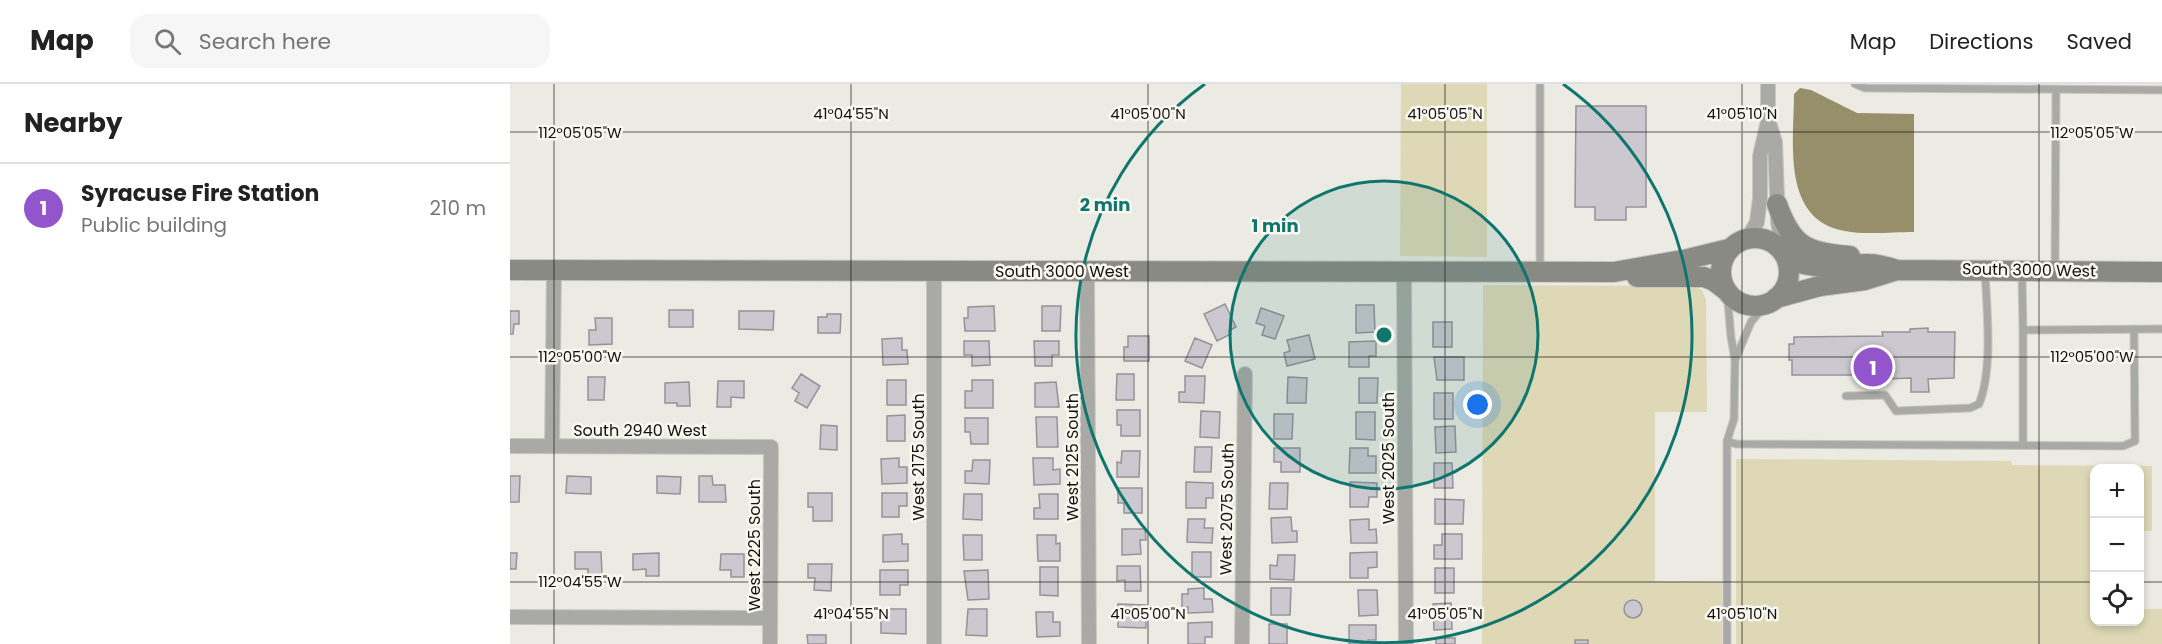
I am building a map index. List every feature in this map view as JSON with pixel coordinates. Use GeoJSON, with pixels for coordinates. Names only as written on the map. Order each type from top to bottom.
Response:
{"type":"FeatureCollection","features":[{"type":"Feature","properties":{"kind":"street"},"geometry":{"type":"LineString","coordinates":[[1748,238],[1757,222],[1760,198],[1760,156],[1768,121],[1768,84]]}},
{"type":"Feature","properties":{"kind":"street"},"geometry":{"type":"LineString","coordinates":[[1768,121],[1775,142],[1777,204],[1784,254],[1788,263],[1787,282],[1771,301],[1755,306],[1734,299],[1727,291],[1722,281],[1723,259],[1729,249],[1738,242],[1748,238],[1769,241],[1784,254]]}},
{"type":"Feature","properties":{"kind":"street"},"geometry":{"type":"LineString","coordinates":[[1777,204],[1785,228],[1811,250],[1830,255],[1853,256],[1872,264]]}},
{"type":"Feature","properties":{"kind":"street","name":"South 3000 West"},"geometry":{"type":"LineString","coordinates":[[510,270],[1614,272],[1729,249]]}},
{"type":"Feature","properties":{"kind":"street","name":"South 3000 West"},"geometry":{"type":"LineString","coordinates":[[1784,254],[1797,264],[1816,267],[1872,264],[1897,270],[2162,272]]}},
{"type":"Feature","properties":{"kind":"street"},"geometry":{"type":"LineString","coordinates":[[552,446],[554,270]]}},
{"type":"Feature","properties":{"kind":"street","name":"South 3000 West"},"geometry":{"type":"LineString","coordinates":[[1771,301],[1820,286],[1865,280],[1897,270]]}},
{"type":"Feature","properties":{"kind":"street","name":"West 2175 South"},"geometry":{"type":"LineString","coordinates":[[934,271],[934,644]]}},
{"type":"Feature","properties":{"kind":"street","name":"West 2125 South"},"geometry":{"type":"LineString","coordinates":[[1087,271],[1089,644]]}},
{"type":"Feature","properties":{"kind":"street","name":"West 2025 South"},"geometry":{"type":"LineString","coordinates":[[1404,271],[1406,644]]}},
{"type":"Feature","properties":{"kind":"street","name":"South 3000 West"},"geometry":{"type":"LineString","coordinates":[[1614,272],[1637,277],[1704,277],[1727,291]]}},
{"type":"Feature","properties":{"kind":"street","name":"West 2075 South"},"geometry":{"type":"LineString","coordinates":[[1242,644],[1245,374]]}},
{"type":"Feature","properties":{"kind":"street","name":"South 2940 West"},"geometry":{"type":"LineString","coordinates":[[510,446],[771,447]]}},
{"type":"Feature","properties":{"kind":"street","name":"West 2225 South"},"geometry":{"type":"LineString","coordinates":[[770,644],[771,447]]}},
{"type":"Feature","properties":{"kind":"street"},"geometry":{"type":"LineString","coordinates":[[510,617],[770,618]]}},
{"type":"Feature","properties":{"kind":"lane"},"geometry":{"type":"LineString","coordinates":[[1540,84],[1540,272]]}},
{"type":"Feature","properties":{"kind":"lane"},"geometry":{"type":"LineString","coordinates":[[1855,84],[1865,88],[2162,90]]}},
{"type":"Feature","properties":{"kind":"lane"},"geometry":{"type":"LineString","coordinates":[[2055,271],[2056,89]]}},
{"type":"Feature","properties":{"kind":"lane"},"geometry":{"type":"LineString","coordinates":[[1846,396],[1885,395],[1896,411],[1970,408],[1978,404],[1985,389],[1987,362],[1985,270]]}},
{"type":"Feature","properties":{"kind":"lane"},"geometry":{"type":"LineString","coordinates":[[2022,270],[2023,445]]}},
{"type":"Feature","properties":{"kind":"lane"},"geometry":{"type":"LineString","coordinates":[[1727,291],[1735,360],[1734,419],[1727,441],[1727,644]]}},
{"type":"Feature","properties":{"kind":"lane"},"geometry":{"type":"LineString","coordinates":[[1735,360],[1751,321],[1771,301]]}},
{"type":"Feature","properties":{"kind":"lane"},"geometry":{"type":"LineString","coordinates":[[1727,441],[1736,444],[2123,446],[2135,441],[2134,329]]}},
{"type":"Feature","properties":{"kind":"lane"},"geometry":{"type":"LineString","coordinates":[[2023,330],[2162,329]]}},
{"type":"Feature","properties":{"kind":"shaded area"},"geometry":{"type":"Polygon","coordinates":[[[1401,84],[1487,84],[1487,257],[1400,256],[1401,84]]]}},
{"type":"Feature","properties":{"kind":"shaded area"},"geometry":{"type":"Polygon","coordinates":[[[1800,88],[1811,90],[1857,113],[1914,114],[1914,232],[1845,231],[1824,224],[1810,212],[1801,195],[1793,156],[1794,94],[1800,88]]]}},
{"type":"Feature","properties":{"kind":"shaded area"},"geometry":{"type":"Polygon","coordinates":[[[1483,285],[1692,286],[1702,290],[1706,300],[1707,412],[1655,412],[1655,581],[1722,582],[1722,644],[1482,644],[1483,285]]]}},
{"type":"Feature","properties":{"kind":"shaded area"},"geometry":{"type":"Polygon","coordinates":[[[1736,459],[2011,461],[2012,465],[2090,466],[2090,626],[2144,626],[2144,609],[2162,609],[2162,644],[1736,644],[1736,459]]]}},
{"type":"Feature","properties":{"kind":"shaded area"},"geometry":{"type":"Polygon","coordinates":[[[2144,466],[2152,466],[2152,531],[2144,531],[2144,466]]]}},
{"type":"Feature","properties":{"kind":"building"},"geometry":{"type":"Polygon","coordinates":[[[1576,106],[1646,106],[1646,207],[1626,207],[1626,220],[1595,220],[1595,207],[1575,207],[1576,106]]]}},
{"type":"Feature","properties":{"kind":"building"},"geometry":{"type":"Polygon","coordinates":[[[1225,304],[1236,327],[1229,331],[1231,334],[1217,341],[1204,314],[1225,304]]]}},
{"type":"Feature","properties":{"kind":"building"},"geometry":{"type":"Polygon","coordinates":[[[1356,305],[1374,305],[1375,332],[1356,333],[1356,305]]]}},
{"type":"Feature","properties":{"kind":"building"},"geometry":{"type":"Polygon","coordinates":[[[994,306],[995,331],[965,331],[964,318],[968,318],[968,307],[994,306]]]}},
{"type":"Feature","properties":{"kind":"building"},"geometry":{"type":"Polygon","coordinates":[[[1042,306],[1061,306],[1060,331],[1042,331],[1042,306]]]}},
{"type":"Feature","properties":{"kind":"building"},"geometry":{"type":"Polygon","coordinates":[[[1261,308],[1284,316],[1275,339],[1262,335],[1265,326],[1256,323],[1261,308]]]}},
{"type":"Feature","properties":{"kind":"building"},"geometry":{"type":"Polygon","coordinates":[[[669,310],[693,310],[693,327],[669,327],[669,310]]]}},
{"type":"Feature","properties":{"kind":"building"},"geometry":{"type":"Polygon","coordinates":[[[510,311],[519,311],[519,324],[514,324],[513,334],[510,334],[510,311]]]}},
{"type":"Feature","properties":{"kind":"building"},"geometry":{"type":"Polygon","coordinates":[[[739,311],[774,311],[773,330],[739,329],[739,311]]]}},
{"type":"Feature","properties":{"kind":"building"},"geometry":{"type":"Polygon","coordinates":[[[827,314],[841,314],[840,333],[818,333],[818,317],[827,317],[827,314]]]}},
{"type":"Feature","properties":{"kind":"building"},"geometry":{"type":"Polygon","coordinates":[[[595,318],[612,318],[612,344],[589,345],[589,330],[596,330],[595,318]]]}},
{"type":"Feature","properties":{"kind":"building"},"geometry":{"type":"Polygon","coordinates":[[[1433,322],[1452,322],[1452,347],[1433,347],[1433,322]]]}},
{"type":"Feature","properties":{"kind":"building"},"geometry":{"type":"Polygon","coordinates":[[[1928,328],[1928,332],[1955,332],[1954,378],[1928,379],[1929,392],[1911,392],[1911,378],[1884,379],[1884,375],[1792,375],[1789,344],[1794,344],[1794,337],[1883,336],[1882,332],[1910,332],[1910,329],[1928,328]]]}},
{"type":"Feature","properties":{"kind":"building"},"geometry":{"type":"Polygon","coordinates":[[[1309,335],[1315,359],[1287,366],[1284,353],[1290,351],[1287,340],[1309,335]]]}},
{"type":"Feature","properties":{"kind":"building"},"geometry":{"type":"Polygon","coordinates":[[[1128,336],[1149,336],[1149,361],[1124,361],[1124,347],[1128,347],[1128,336]]]}},
{"type":"Feature","properties":{"kind":"building"},"geometry":{"type":"Polygon","coordinates":[[[902,338],[902,350],[907,350],[908,364],[883,365],[882,339],[902,338]]]}},
{"type":"Feature","properties":{"kind":"building"},"geometry":{"type":"Polygon","coordinates":[[[1195,338],[1212,345],[1202,368],[1185,361],[1195,338]]]}},
{"type":"Feature","properties":{"kind":"building"},"geometry":{"type":"Polygon","coordinates":[[[964,341],[989,341],[990,365],[972,366],[972,355],[964,355],[964,341]]]}},
{"type":"Feature","properties":{"kind":"building"},"geometry":{"type":"Polygon","coordinates":[[[1034,341],[1059,341],[1059,355],[1052,355],[1052,366],[1035,366],[1034,341]]]}},
{"type":"Feature","properties":{"kind":"building"},"geometry":{"type":"Polygon","coordinates":[[[1376,341],[1376,356],[1369,356],[1369,367],[1349,367],[1349,342],[1376,341]]]}},
{"type":"Feature","properties":{"kind":"building"},"geometry":{"type":"Polygon","coordinates":[[[1434,357],[1464,357],[1464,380],[1437,380],[1434,357]]]}},
{"type":"Feature","properties":{"kind":"building"},"geometry":{"type":"Polygon","coordinates":[[[801,374],[820,386],[807,408],[795,401],[799,393],[792,388],[801,374]]]}},
{"type":"Feature","properties":{"kind":"building"},"geometry":{"type":"Polygon","coordinates":[[[1117,374],[1134,374],[1134,400],[1116,400],[1117,374]]]}},
{"type":"Feature","properties":{"kind":"building"},"geometry":{"type":"Polygon","coordinates":[[[1185,376],[1205,376],[1204,403],[1179,402],[1179,392],[1185,392],[1185,376]]]}},
{"type":"Feature","properties":{"kind":"building"},"geometry":{"type":"Polygon","coordinates":[[[588,377],[605,377],[604,400],[588,400],[588,377]]]}},
{"type":"Feature","properties":{"kind":"building"},"geometry":{"type":"Polygon","coordinates":[[[1288,377],[1307,378],[1306,403],[1287,403],[1288,377]]]}},
{"type":"Feature","properties":{"kind":"building"},"geometry":{"type":"Polygon","coordinates":[[[1359,378],[1378,378],[1377,403],[1359,403],[1359,378]]]}},
{"type":"Feature","properties":{"kind":"building"},"geometry":{"type":"Polygon","coordinates":[[[887,380],[906,380],[906,405],[887,405],[887,380]]]}},
{"type":"Feature","properties":{"kind":"building"},"geometry":{"type":"Polygon","coordinates":[[[972,380],[993,380],[993,408],[965,408],[965,391],[972,391],[972,380]]]}},
{"type":"Feature","properties":{"kind":"building"},"geometry":{"type":"Polygon","coordinates":[[[718,381],[744,381],[744,398],[731,397],[731,407],[717,407],[718,381]]]}},
{"type":"Feature","properties":{"kind":"building"},"geometry":{"type":"Polygon","coordinates":[[[689,382],[690,406],[665,403],[665,383],[689,382]]]}},
{"type":"Feature","properties":{"kind":"building"},"geometry":{"type":"Polygon","coordinates":[[[1056,382],[1059,407],[1035,407],[1035,383],[1056,382]]]}},
{"type":"Feature","properties":{"kind":"building"},"geometry":{"type":"Polygon","coordinates":[[[1434,393],[1453,393],[1453,419],[1434,419],[1434,393]]]}},
{"type":"Feature","properties":{"kind":"building"},"geometry":{"type":"Polygon","coordinates":[[[1117,410],[1140,410],[1140,436],[1121,436],[1121,425],[1117,425],[1117,410]]]}},
{"type":"Feature","properties":{"kind":"building"},"geometry":{"type":"Polygon","coordinates":[[[1201,411],[1220,412],[1219,438],[1200,437],[1201,411]]]}},
{"type":"Feature","properties":{"kind":"building"},"geometry":{"type":"Polygon","coordinates":[[[1356,412],[1375,412],[1375,440],[1356,439],[1356,412]]]}},
{"type":"Feature","properties":{"kind":"building"},"geometry":{"type":"Polygon","coordinates":[[[1274,414],[1293,414],[1292,439],[1274,439],[1274,414]]]}},
{"type":"Feature","properties":{"kind":"building"},"geometry":{"type":"Polygon","coordinates":[[[905,415],[905,441],[887,441],[887,416],[905,415]]]}},
{"type":"Feature","properties":{"kind":"building"},"geometry":{"type":"Polygon","coordinates":[[[1036,417],[1057,417],[1058,447],[1037,447],[1036,417]]]}},
{"type":"Feature","properties":{"kind":"building"},"geometry":{"type":"Polygon","coordinates":[[[965,418],[988,418],[988,444],[971,444],[970,432],[965,432],[965,418]]]}},
{"type":"Feature","properties":{"kind":"building"},"geometry":{"type":"Polygon","coordinates":[[[821,425],[837,426],[837,450],[820,449],[821,425]]]}},
{"type":"Feature","properties":{"kind":"building"},"geometry":{"type":"Polygon","coordinates":[[[1455,426],[1456,452],[1436,453],[1435,427],[1455,426]]]}},
{"type":"Feature","properties":{"kind":"building"},"geometry":{"type":"Polygon","coordinates":[[[1195,447],[1212,447],[1211,472],[1194,472],[1195,447]]]}},
{"type":"Feature","properties":{"kind":"building"},"geometry":{"type":"Polygon","coordinates":[[[1274,448],[1300,448],[1300,472],[1281,472],[1281,462],[1274,462],[1274,448]]]}},
{"type":"Feature","properties":{"kind":"building"},"geometry":{"type":"Polygon","coordinates":[[[1350,448],[1368,448],[1368,456],[1376,456],[1376,473],[1349,473],[1350,448]]]}},
{"type":"Feature","properties":{"kind":"building"},"geometry":{"type":"Polygon","coordinates":[[[1122,451],[1140,451],[1139,477],[1117,477],[1117,462],[1121,463],[1122,451]]]}},
{"type":"Feature","properties":{"kind":"building"},"geometry":{"type":"Polygon","coordinates":[[[899,458],[899,467],[907,467],[907,483],[882,484],[881,459],[899,458]]]}},
{"type":"Feature","properties":{"kind":"building"},"geometry":{"type":"Polygon","coordinates":[[[1033,458],[1053,458],[1053,470],[1060,469],[1060,484],[1034,485],[1033,458]]]}},
{"type":"Feature","properties":{"kind":"building"},"geometry":{"type":"Polygon","coordinates":[[[973,460],[990,460],[989,484],[965,483],[965,471],[972,471],[973,460]]]}},
{"type":"Feature","properties":{"kind":"building"},"geometry":{"type":"Polygon","coordinates":[[[1434,463],[1452,463],[1453,488],[1434,488],[1434,463]]]}},
{"type":"Feature","properties":{"kind":"building"},"geometry":{"type":"Polygon","coordinates":[[[510,476],[520,476],[519,502],[510,502],[510,476]]]}},
{"type":"Feature","properties":{"kind":"building"},"geometry":{"type":"Polygon","coordinates":[[[567,476],[591,477],[591,494],[566,493],[567,476]]]}},
{"type":"Feature","properties":{"kind":"building"},"geometry":{"type":"Polygon","coordinates":[[[657,476],[681,477],[680,494],[657,493],[657,476]]]}},
{"type":"Feature","properties":{"kind":"building"},"geometry":{"type":"Polygon","coordinates":[[[699,476],[712,476],[713,485],[725,485],[726,502],[699,502],[699,476]]]}},
{"type":"Feature","properties":{"kind":"building"},"geometry":{"type":"Polygon","coordinates":[[[1186,482],[1213,483],[1213,498],[1206,498],[1206,508],[1186,508],[1186,482]]]}},
{"type":"Feature","properties":{"kind":"building"},"geometry":{"type":"Polygon","coordinates":[[[1350,482],[1377,483],[1377,497],[1369,497],[1368,507],[1350,507],[1350,482]]]}},
{"type":"Feature","properties":{"kind":"building"},"geometry":{"type":"Polygon","coordinates":[[[1270,483],[1288,483],[1287,509],[1269,509],[1270,483]]]}},
{"type":"Feature","properties":{"kind":"building"},"geometry":{"type":"Polygon","coordinates":[[[1118,488],[1142,488],[1142,513],[1124,513],[1124,503],[1118,503],[1118,488]]]}},
{"type":"Feature","properties":{"kind":"building"},"geometry":{"type":"Polygon","coordinates":[[[808,493],[832,493],[832,521],[813,521],[813,507],[808,507],[808,493]]]}},
{"type":"Feature","properties":{"kind":"building"},"geometry":{"type":"Polygon","coordinates":[[[882,493],[907,493],[907,506],[899,506],[899,517],[882,517],[882,493]]]}},
{"type":"Feature","properties":{"kind":"building"},"geometry":{"type":"Polygon","coordinates":[[[964,494],[982,494],[982,520],[963,519],[964,494]]]}},
{"type":"Feature","properties":{"kind":"building"},"geometry":{"type":"Polygon","coordinates":[[[1039,494],[1058,494],[1058,519],[1034,519],[1034,508],[1040,508],[1039,494]]]}},
{"type":"Feature","properties":{"kind":"building"},"geometry":{"type":"Polygon","coordinates":[[[1435,499],[1464,500],[1463,524],[1435,524],[1435,499]]]}},
{"type":"Feature","properties":{"kind":"building"},"geometry":{"type":"Polygon","coordinates":[[[1291,517],[1292,531],[1297,531],[1297,542],[1272,543],[1271,518],[1291,517]]]}},
{"type":"Feature","properties":{"kind":"building"},"geometry":{"type":"Polygon","coordinates":[[[1188,519],[1205,519],[1204,528],[1213,528],[1212,543],[1187,542],[1188,519]]]}},
{"type":"Feature","properties":{"kind":"building"},"geometry":{"type":"Polygon","coordinates":[[[1369,519],[1369,530],[1376,529],[1377,543],[1351,543],[1350,520],[1369,519]]]}},
{"type":"Feature","properties":{"kind":"building"},"geometry":{"type":"Polygon","coordinates":[[[1122,529],[1145,529],[1146,540],[1140,540],[1141,554],[1122,555],[1122,529]]]}},
{"type":"Feature","properties":{"kind":"building"},"geometry":{"type":"Polygon","coordinates":[[[902,534],[902,544],[908,544],[908,561],[883,562],[883,535],[902,534]]]}},
{"type":"Feature","properties":{"kind":"building"},"geometry":{"type":"Polygon","coordinates":[[[1442,534],[1462,534],[1462,559],[1434,559],[1434,545],[1442,545],[1442,534]]]}},
{"type":"Feature","properties":{"kind":"building"},"geometry":{"type":"Polygon","coordinates":[[[963,535],[982,535],[982,560],[964,560],[963,535]]]}},
{"type":"Feature","properties":{"kind":"building"},"geometry":{"type":"Polygon","coordinates":[[[1037,535],[1056,535],[1056,544],[1060,543],[1060,561],[1038,561],[1037,535]]]}},
{"type":"Feature","properties":{"kind":"building"},"geometry":{"type":"Polygon","coordinates":[[[575,552],[601,552],[602,575],[588,576],[588,569],[575,569],[575,552]]]}},
{"type":"Feature","properties":{"kind":"building"},"geometry":{"type":"Polygon","coordinates":[[[1192,552],[1211,552],[1211,577],[1192,577],[1192,552]]]}},
{"type":"Feature","properties":{"kind":"building"},"geometry":{"type":"Polygon","coordinates":[[[1377,552],[1377,567],[1368,568],[1368,578],[1350,578],[1350,553],[1377,552]]]}},
{"type":"Feature","properties":{"kind":"building"},"geometry":{"type":"Polygon","coordinates":[[[510,553],[517,553],[516,569],[510,569],[510,553]]]}},
{"type":"Feature","properties":{"kind":"building"},"geometry":{"type":"Polygon","coordinates":[[[659,553],[659,576],[646,576],[646,569],[633,570],[633,554],[659,553]]]}},
{"type":"Feature","properties":{"kind":"building"},"geometry":{"type":"Polygon","coordinates":[[[721,554],[744,554],[744,577],[731,577],[731,570],[720,570],[721,554]]]}},
{"type":"Feature","properties":{"kind":"building"},"geometry":{"type":"Polygon","coordinates":[[[1278,555],[1295,555],[1294,580],[1270,579],[1270,565],[1277,566],[1278,555]]]}},
{"type":"Feature","properties":{"kind":"building"},"geometry":{"type":"Polygon","coordinates":[[[808,564],[832,564],[831,591],[814,590],[815,578],[808,578],[808,564]]]}},
{"type":"Feature","properties":{"kind":"building"},"geometry":{"type":"Polygon","coordinates":[[[1117,566],[1140,566],[1141,591],[1125,591],[1125,580],[1117,581],[1117,566]]]}},
{"type":"Feature","properties":{"kind":"building"},"geometry":{"type":"Polygon","coordinates":[[[1040,567],[1058,567],[1058,596],[1040,595],[1040,567]]]}},
{"type":"Feature","properties":{"kind":"building"},"geometry":{"type":"Polygon","coordinates":[[[1435,568],[1454,568],[1454,593],[1435,593],[1435,568]]]}},
{"type":"Feature","properties":{"kind":"building"},"geometry":{"type":"Polygon","coordinates":[[[880,570],[908,570],[908,585],[900,585],[900,595],[880,595],[880,570]]]}},
{"type":"Feature","properties":{"kind":"building"},"geometry":{"type":"Polygon","coordinates":[[[988,570],[989,599],[968,600],[964,571],[988,570]]]}},
{"type":"Feature","properties":{"kind":"building"},"geometry":{"type":"Polygon","coordinates":[[[1204,588],[1204,599],[1212,599],[1213,612],[1188,613],[1188,607],[1182,607],[1182,594],[1188,594],[1188,589],[1204,588]]]}},
{"type":"Feature","properties":{"kind":"building"},"geometry":{"type":"Polygon","coordinates":[[[1271,588],[1291,588],[1290,615],[1271,615],[1271,588]]]}},
{"type":"Feature","properties":{"kind":"building"},"geometry":{"type":"Polygon","coordinates":[[[1358,590],[1377,590],[1378,615],[1359,616],[1358,590]]]}},
{"type":"Feature","properties":{"kind":"building"},"geometry":{"type":"Polygon","coordinates":[[[1633,600],[1639,603],[1642,609],[1639,615],[1633,618],[1627,615],[1624,609],[1627,603],[1633,600]]]}},
{"type":"Feature","properties":{"kind":"building"},"geometry":{"type":"Polygon","coordinates":[[[1451,603],[1452,629],[1434,630],[1433,604],[1451,603]]]}},
{"type":"Feature","properties":{"kind":"building"},"geometry":{"type":"Polygon","coordinates":[[[1118,604],[1146,605],[1146,628],[1118,627],[1118,604]]]}},
{"type":"Feature","properties":{"kind":"building"},"geometry":{"type":"Polygon","coordinates":[[[881,609],[906,609],[906,634],[881,633],[881,609]]]}},
{"type":"Feature","properties":{"kind":"building"},"geometry":{"type":"Polygon","coordinates":[[[968,609],[987,609],[987,636],[966,635],[968,609]]]}},
{"type":"Feature","properties":{"kind":"building"},"geometry":{"type":"Polygon","coordinates":[[[1036,612],[1053,612],[1053,622],[1060,622],[1060,636],[1037,637],[1036,612]]]}},
{"type":"Feature","properties":{"kind":"building"},"geometry":{"type":"Polygon","coordinates":[[[1212,622],[1212,637],[1205,637],[1205,644],[1188,644],[1188,623],[1212,622]]]}},
{"type":"Feature","properties":{"kind":"building"},"geometry":{"type":"Polygon","coordinates":[[[1269,624],[1287,624],[1287,644],[1269,644],[1269,624]]]}},
{"type":"Feature","properties":{"kind":"building"},"geometry":{"type":"Polygon","coordinates":[[[1349,625],[1376,625],[1376,640],[1368,640],[1368,644],[1349,644],[1349,625]]]}},
{"type":"Feature","properties":{"kind":"building"},"geometry":{"type":"Polygon","coordinates":[[[807,635],[826,635],[826,644],[808,644],[807,635]]]}},
{"type":"Feature","properties":{"kind":"building"},"geometry":{"type":"Polygon","coordinates":[[[1436,638],[1455,638],[1455,644],[1436,644],[1436,638]]]}},
{"type":"Feature","properties":{"kind":"building"},"geometry":{"type":"Polygon","coordinates":[[[1575,640],[1588,640],[1588,644],[1575,644],[1575,640]]]}},
{"type":"Feature","properties":{"kind":"place","name":"Syracuse Fire Station"},"geometry":{"type":"Point","coordinates":[1873,367]}}]}
